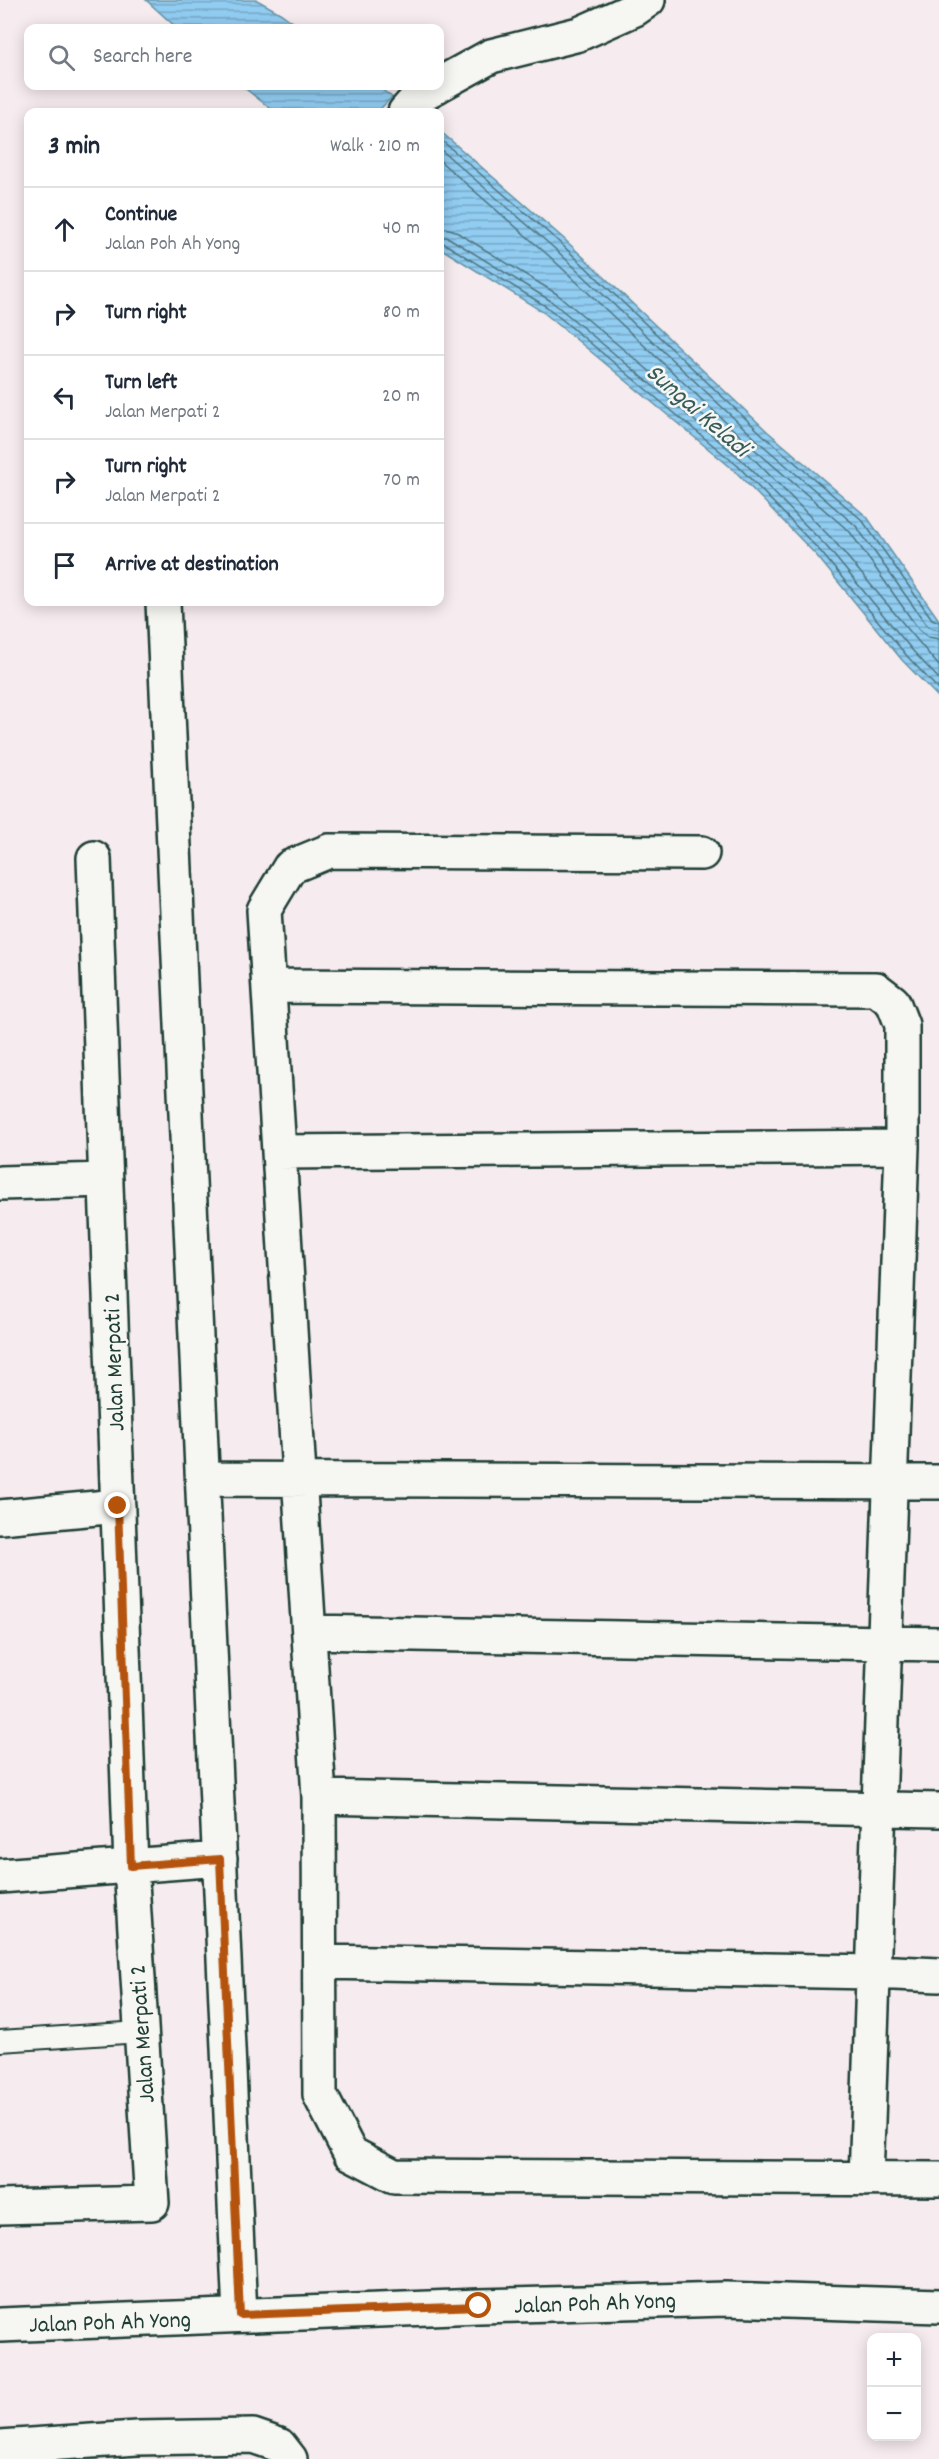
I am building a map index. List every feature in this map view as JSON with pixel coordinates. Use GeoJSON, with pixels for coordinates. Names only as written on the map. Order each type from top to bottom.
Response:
{"type":"FeatureCollection","features":[{"type":"Feature","properties":{"kind":"street"},"geometry":{"type":"LineString","coordinates":[[444,83],[491,56],[579,34],[635,9],[648,0]]}},
{"type":"Feature","properties":{"kind":"street"},"geometry":{"type":"LineString","coordinates":[[164,606],[240,2315]]}},
{"type":"Feature","properties":{"kind":"street"},"geometry":{"type":"LineString","coordinates":[[702,853],[329,851],[290,867],[264,910],[320,1797],[320,2095],[350,2153],[394,2176],[939,2179]]}},
{"type":"Feature","properties":{"kind":"street","name":"Jalan Merpati 2"},"geometry":{"type":"LineString","coordinates":[[0,2207],[152,2203],[131,1866],[94,858]]}},
{"type":"Feature","properties":{"kind":"street"},"geometry":{"type":"LineString","coordinates":[[269,986],[876,989],[893,1002],[902,1025],[902,1148],[866,2179]]}},
{"type":"Feature","properties":{"kind":"street"},"geometry":{"type":"LineString","coordinates":[[279,1152],[902,1148]]}},
{"type":"Feature","properties":{"kind":"street"},"geometry":{"type":"LineString","coordinates":[[0,1183],[106,1179]]}},
{"type":"Feature","properties":{"kind":"street"},"geometry":{"type":"LineString","coordinates":[[203,1479],[939,1482]]}},
{"type":"Feature","properties":{"kind":"street"},"geometry":{"type":"LineString","coordinates":[[0,1517],[118,1506]]}},
{"type":"Feature","properties":{"kind":"street"},"geometry":{"type":"LineString","coordinates":[[310,1632],[939,1644]]}},
{"type":"Feature","properties":{"kind":"street"},"geometry":{"type":"LineString","coordinates":[[320,1797],[939,1810]]}},
{"type":"Feature","properties":{"kind":"street"},"geometry":{"type":"LineString","coordinates":[[0,1876],[220,1859]]}},
{"type":"Feature","properties":{"kind":"street"},"geometry":{"type":"LineString","coordinates":[[320,1962],[939,1975]]}},
{"type":"Feature","properties":{"kind":"street","name":"Jalan Poh Ah Yong"},"geometry":{"type":"LineString","coordinates":[[0,2325],[726,2299],[939,2306]]}},
{"type":"Feature","properties":{"kind":"street"},"geometry":{"type":"LineString","coordinates":[[0,2447],[137,2448],[253,2436],[284,2452]]}},
{"type":"Feature","properties":{"kind":"lane"},"geometry":{"type":"LineString","coordinates":[[0,2041],[141,2032]]}},
{"type":"Feature","properties":{"kind":"water"},"geometry":{"type":"Polygon","coordinates":[[[146,0],[257,0],[295,24],[173,24],[146,0]]]}},
{"type":"Feature","properties":{"kind":"water"},"geometry":{"type":"Polygon","coordinates":[[[247,90],[382,90],[392,97],[381,108],[270,108],[247,90]]]}},
{"type":"Feature","properties":{"kind":"water","name":"Sungai Keladi"},"geometry":{"type":"Polygon","coordinates":[[[444,134],[563,238],[768,432],[867,517],[939,620],[939,698],[902,660],[817,556],[734,470],[543,312],[444,250],[444,134]]]}},
{"type":"Feature","properties":{"kind":"route"},"geometry":{"type":"LineString","coordinates":[[118,1506],[131,1866],[220,1859],[240,2315],[479,2306]]}}]}
